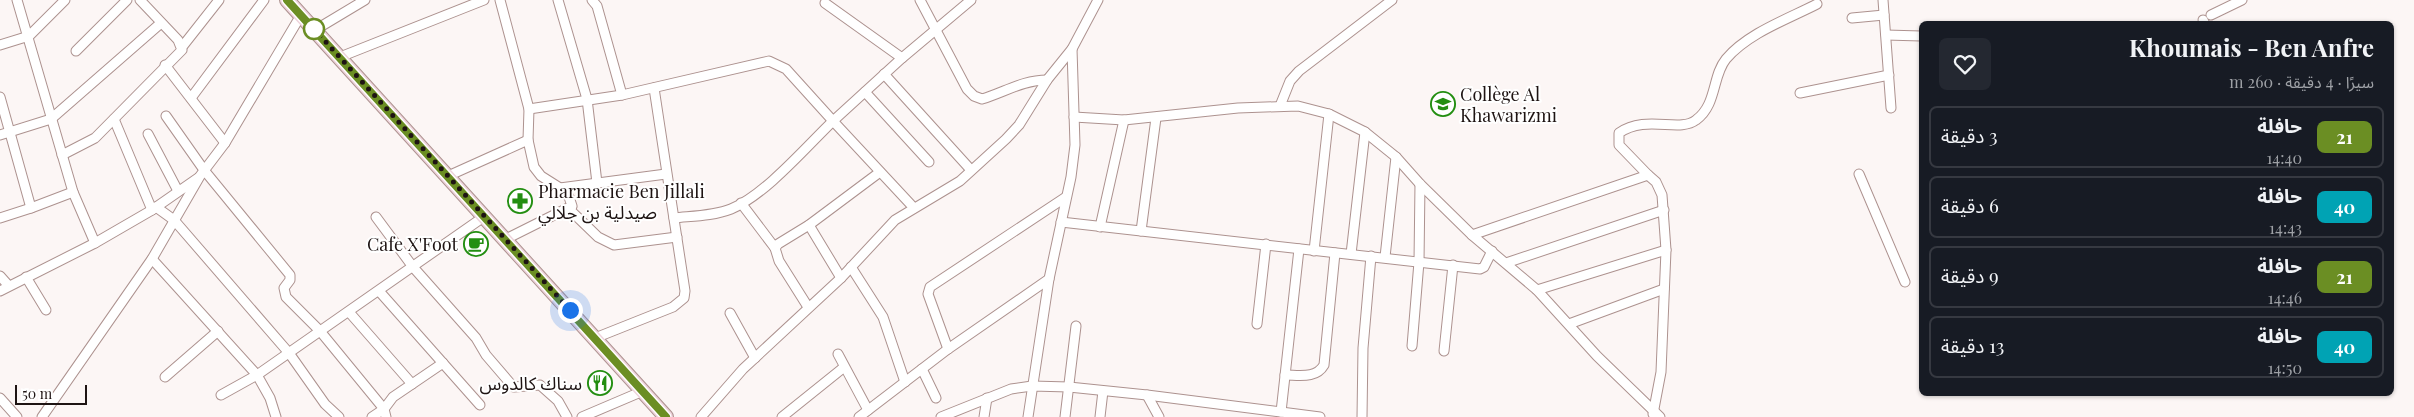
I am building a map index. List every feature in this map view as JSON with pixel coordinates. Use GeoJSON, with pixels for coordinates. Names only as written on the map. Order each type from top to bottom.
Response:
{"type":"FeatureCollection","features":[{"type":"Feature","properties":{"kind":"main road"},"geometry":{"type":"LineString","coordinates":[[287,0],[666,417]]}},
{"type":"Feature","properties":{"kind":"street"},"geometry":{"type":"LineString","coordinates":[[0,45],[28,36],[65,0]]}},
{"type":"Feature","properties":{"kind":"street"},"geometry":{"type":"LineString","coordinates":[[76,51],[127,0]]}},
{"type":"Feature","properties":{"kind":"street"},"geometry":{"type":"LineString","coordinates":[[140,0],[182,47]]}},
{"type":"Feature","properties":{"kind":"street"},"geometry":{"type":"LineString","coordinates":[[62,154],[95,138],[165,65],[182,50],[182,47],[219,0]]}},
{"type":"Feature","properties":{"kind":"street"},"geometry":{"type":"LineString","coordinates":[[191,98],[264,0]]}},
{"type":"Feature","properties":{"kind":"street"},"geometry":{"type":"LineString","coordinates":[[315,30],[365,0]]}},
{"type":"Feature","properties":{"kind":"street"},"geometry":{"type":"LineString","coordinates":[[340,57],[460,4],[484,0]]}},
{"type":"Feature","properties":{"kind":"street"},"geometry":{"type":"LineString","coordinates":[[500,0],[529,109],[528,140],[534,167],[541,176],[560,188],[572,201],[572,206],[569,209],[506,239]]}},
{"type":"Feature","properties":{"kind":"street"},"geometry":{"type":"LineString","coordinates":[[558,0],[587,99],[597,183]]}},
{"type":"Feature","properties":{"kind":"street"},"geometry":{"type":"LineString","coordinates":[[592,0],[597,6],[622,95]]}},
{"type":"Feature","properties":{"kind":"street"},"geometry":{"type":"LineString","coordinates":[[920,0],[920,4],[967,89],[974,96],[982,99],[1016,84],[1032,80],[1047,80]]}},
{"type":"Feature","properties":{"kind":"street"},"geometry":{"type":"LineString","coordinates":[[674,218],[719,212],[741,203],[762,188],[884,74],[971,0]]}},
{"type":"Feature","properties":{"kind":"street"},"geometry":{"type":"LineString","coordinates":[[701,417],[755,358],[841,278],[895,220],[954,185],[992,153],[1018,125],[1047,80],[1072,49],[1098,0]]}},
{"type":"Feature","properties":{"kind":"street"},"geometry":{"type":"LineString","coordinates":[[1280,106],[1290,81],[1299,71],[1392,0]]}},
{"type":"Feature","properties":{"kind":"street"},"geometry":{"type":"LineString","coordinates":[[1883,0],[1891,108]]}},
{"type":"Feature","properties":{"kind":"street"},"geometry":{"type":"LineString","coordinates":[[2206,20],[2242,0]]}},
{"type":"Feature","properties":{"kind":"street"},"geometry":{"type":"LineString","coordinates":[[18,1],[73,192],[94,243]]}},
{"type":"Feature","properties":{"kind":"street"},"geometry":{"type":"LineString","coordinates":[[825,2],[902,58]]}},
{"type":"Feature","properties":{"kind":"street"},"geometry":{"type":"LineString","coordinates":[[1656,415],[1661,372],[1666,250],[1662,194],[1656,182],[1618,145],[1619,133],[1627,127],[1642,123],[1679,125],[1692,123],[1699,119],[1712,99],[1720,70],[1725,60],[1752,38],[1817,4]]}},
{"type":"Feature","properties":{"kind":"street"},"geometry":{"type":"LineString","coordinates":[[42,417],[152,259],[202,173],[226,143],[301,15]]}},
{"type":"Feature","properties":{"kind":"street"},"geometry":{"type":"LineString","coordinates":[[1852,18],[1884,15]]}},
{"type":"Feature","properties":{"kind":"street"},"geometry":{"type":"LineString","coordinates":[[0,135],[52,119],[161,23]]}},
{"type":"Feature","properties":{"kind":"street"},"geometry":{"type":"LineString","coordinates":[[1886,35],[1919,36]]}},
{"type":"Feature","properties":{"kind":"street"},"geometry":{"type":"LineString","coordinates":[[1028,417],[1049,279],[1075,145],[1072,49]]}},
{"type":"Feature","properties":{"kind":"street"},"geometry":{"type":"LineString","coordinates":[[529,109],[622,95],[769,61],[786,69],[914,208]]}},
{"type":"Feature","properties":{"kind":"street"},"geometry":{"type":"LineString","coordinates":[[165,65],[226,143]]}},
{"type":"Feature","properties":{"kind":"street"},"geometry":{"type":"LineString","coordinates":[[884,74],[972,170]]}},
{"type":"Feature","properties":{"kind":"street"},"geometry":{"type":"LineString","coordinates":[[1800,93],[1889,75]]}},
{"type":"Feature","properties":{"kind":"street"},"geometry":{"type":"LineString","coordinates":[[595,338],[673,307],[684,298],[685,291],[654,88]]}},
{"type":"Feature","properties":{"kind":"street"},"geometry":{"type":"LineString","coordinates":[[865,92],[929,162]]}},
{"type":"Feature","properties":{"kind":"street"},"geometry":{"type":"LineString","coordinates":[[0,97],[31,208]]}},
{"type":"Feature","properties":{"kind":"street"},"geometry":{"type":"LineString","coordinates":[[1074,117],[1124,120],[1298,106],[1328,114],[1365,132],[1396,157],[1420,184],[1472,235],[1537,290],[1597,356],[1656,415]]}},
{"type":"Feature","properties":{"kind":"street"},"geometry":{"type":"LineString","coordinates":[[1314,251],[1328,114]]}},
{"type":"Feature","properties":{"kind":"street"},"geometry":{"type":"LineString","coordinates":[[166,116],[202,173],[290,275],[290,280],[284,288],[286,297],[320,331],[385,413]]}},
{"type":"Feature","properties":{"kind":"street"},"geometry":{"type":"LineString","coordinates":[[1141,231],[1156,118]]}},
{"type":"Feature","properties":{"kind":"street"},"geometry":{"type":"LineString","coordinates":[[114,119],[154,209],[174,220],[289,353],[325,404],[339,417]]}},
{"type":"Feature","properties":{"kind":"street"},"geometry":{"type":"LineString","coordinates":[[1100,227],[1124,120]]}},
{"type":"Feature","properties":{"kind":"street"},"geometry":{"type":"LineString","coordinates":[[1351,254],[1365,132]]}},
{"type":"Feature","properties":{"kind":"street"},"geometry":{"type":"LineString","coordinates":[[148,134],[178,191]]}},
{"type":"Feature","properties":{"kind":"street"},"geometry":{"type":"LineString","coordinates":[[448,176],[510,146],[528,140]]}},
{"type":"Feature","properties":{"kind":"street"},"geometry":{"type":"LineString","coordinates":[[1385,258],[1396,157]]}},
{"type":"Feature","properties":{"kind":"street"},"geometry":{"type":"LineString","coordinates":[[774,248],[810,226],[880,172]]}},
{"type":"Feature","properties":{"kind":"street"},"geometry":{"type":"LineString","coordinates":[[0,290],[94,243],[154,209],[202,173]]}},
{"type":"Feature","properties":{"kind":"street"},"geometry":{"type":"LineString","coordinates":[[560,188],[666,174]]}},
{"type":"Feature","properties":{"kind":"street"},"geometry":{"type":"LineString","coordinates":[[1858,174],[1905,282]]}},
{"type":"Feature","properties":{"kind":"street"},"geometry":{"type":"LineString","coordinates":[[1472,235],[1648,175]]}},
{"type":"Feature","properties":{"kind":"street"},"geometry":{"type":"LineString","coordinates":[[1412,346],[1419,262],[1420,184]]}},
{"type":"Feature","properties":{"kind":"street"},"geometry":{"type":"LineString","coordinates":[[0,218],[73,192]]}},
{"type":"Feature","properties":{"kind":"street"},"geometry":{"type":"LineString","coordinates":[[948,349],[928,294],[930,287],[1066,197]]}},
{"type":"Feature","properties":{"kind":"street"},"geometry":{"type":"LineString","coordinates":[[741,203],[774,248],[779,261],[808,307]]}},
{"type":"Feature","properties":{"kind":"street"},"geometry":{"type":"LineString","coordinates":[[569,209],[598,237],[614,245],[677,237]]}},
{"type":"Feature","properties":{"kind":"street"},"geometry":{"type":"LineString","coordinates":[[1506,263],[1664,210]]}},
{"type":"Feature","properties":{"kind":"street"},"geometry":{"type":"LineString","coordinates":[[221,395],[257,375],[485,216]]}},
{"type":"Feature","properties":{"kind":"street"},"geometry":{"type":"LineString","coordinates":[[376,217],[413,267],[476,338],[486,355],[514,387],[540,385],[558,401],[567,417]]}},
{"type":"Feature","properties":{"kind":"street"},"geometry":{"type":"LineString","coordinates":[[1061,222],[1480,269],[1484,267],[1492,251]]}},
{"type":"Feature","properties":{"kind":"street"},"geometry":{"type":"LineString","coordinates":[[810,226],[841,278]]}},
{"type":"Feature","properties":{"kind":"street"},"geometry":{"type":"LineString","coordinates":[[1258,324],[1266,244]]}},
{"type":"Feature","properties":{"kind":"street"},"geometry":{"type":"LineString","coordinates":[[1281,412],[1299,249]]}},
{"type":"Feature","properties":{"kind":"street"},"geometry":{"type":"LineString","coordinates":[[1537,290],[1666,250]]}},
{"type":"Feature","properties":{"kind":"street"},"geometry":{"type":"LineString","coordinates":[[1286,375],[1313,375],[1318,373],[1324,365],[1335,253]]}},
{"type":"Feature","properties":{"kind":"street"},"geometry":{"type":"LineString","coordinates":[[1362,417],[1363,348],[1371,256]]}},
{"type":"Feature","properties":{"kind":"street"},"geometry":{"type":"LineString","coordinates":[[152,259],[257,375],[270,398],[276,417]]}},
{"type":"Feature","properties":{"kind":"street"},"geometry":{"type":"LineString","coordinates":[[1444,351],[1453,265]]}},
{"type":"Feature","properties":{"kind":"street"},"geometry":{"type":"LineString","coordinates":[[851,267],[883,317],[905,382]]}},
{"type":"Feature","properties":{"kind":"street"},"geometry":{"type":"LineString","coordinates":[[0,276],[8,285]]}},
{"type":"Feature","properties":{"kind":"street"},"geometry":{"type":"LineString","coordinates":[[26,276],[46,310]]}},
{"type":"Feature","properties":{"kind":"street"},"geometry":{"type":"LineString","coordinates":[[859,417],[948,349],[1049,279]]}},
{"type":"Feature","properties":{"kind":"street"},"geometry":{"type":"LineString","coordinates":[[1569,324],[1664,288]]}},
{"type":"Feature","properties":{"kind":"street"},"geometry":{"type":"LineString","coordinates":[[379,291],[480,405]]}},
{"type":"Feature","properties":{"kind":"street"},"geometry":{"type":"LineString","coordinates":[[349,312],[412,384]]}},
{"type":"Feature","properties":{"kind":"street"},"geometry":{"type":"LineString","coordinates":[[730,313],[755,358]]}},
{"type":"Feature","properties":{"kind":"street"},"geometry":{"type":"LineString","coordinates":[[1065,417],[1076,326]]}},
{"type":"Feature","properties":{"kind":"street"},"geometry":{"type":"LineString","coordinates":[[165,377],[218,331]]}},
{"type":"Feature","properties":{"kind":"street"},"geometry":{"type":"LineString","coordinates":[[838,354],[843,368],[868,410]]}},
{"type":"Feature","properties":{"kind":"street"},"geometry":{"type":"LineString","coordinates":[[372,417],[385,413],[393,396],[443,363]]}},
{"type":"Feature","properties":{"kind":"street"},"geometry":{"type":"LineString","coordinates":[[782,417],[843,368]]}},
{"type":"Feature","properties":{"kind":"street"},"geometry":{"type":"LineString","coordinates":[[922,369],[936,398]]}},
{"type":"Feature","properties":{"kind":"street"},"geometry":{"type":"LineString","coordinates":[[941,417],[1011,389],[1032,386],[1069,387],[1147,395],[1320,417]]}},
{"type":"Feature","properties":{"kind":"street"},"geometry":{"type":"LineString","coordinates":[[1100,417],[1103,391]]}},
{"type":"Feature","properties":{"kind":"street"},"geometry":{"type":"LineString","coordinates":[[582,417],[643,392]]}},
{"type":"Feature","properties":{"kind":"street"},"geometry":{"type":"LineString","coordinates":[[1147,395],[1159,417]]}},
{"type":"Feature","properties":{"kind":"street"},"geometry":{"type":"LineString","coordinates":[[0,398],[17,417]]}},
{"type":"Feature","properties":{"kind":"street"},"geometry":{"type":"LineString","coordinates":[[984,417],[987,398]]}},
{"type":"Feature","properties":{"kind":"bus line","name":"21"},"geometry":{"type":"LineString","coordinates":[[287,0],[666,417]]}},
{"type":"Feature","properties":{"kind":"place","name":"Collège Al Khawarizmi"},"geometry":{"type":"Point","coordinates":[1443,104]}},
{"type":"Feature","properties":{"kind":"place","name":"Pharmacie Ben Jillali صيدلية بن جلالي"},"geometry":{"type":"Point","coordinates":[520,201]}},
{"type":"Feature","properties":{"kind":"place","name":"Cafe X'Foot"},"geometry":{"type":"Point","coordinates":[476,244]}},
{"type":"Feature","properties":{"kind":"place","name":"سناك كالدوس"},"geometry":{"type":"Point","coordinates":[600,383]}},
{"type":"Feature","properties":{"kind":"route"},"geometry":{"type":"LineString","coordinates":[[314,29],[570,310]]}}]}
